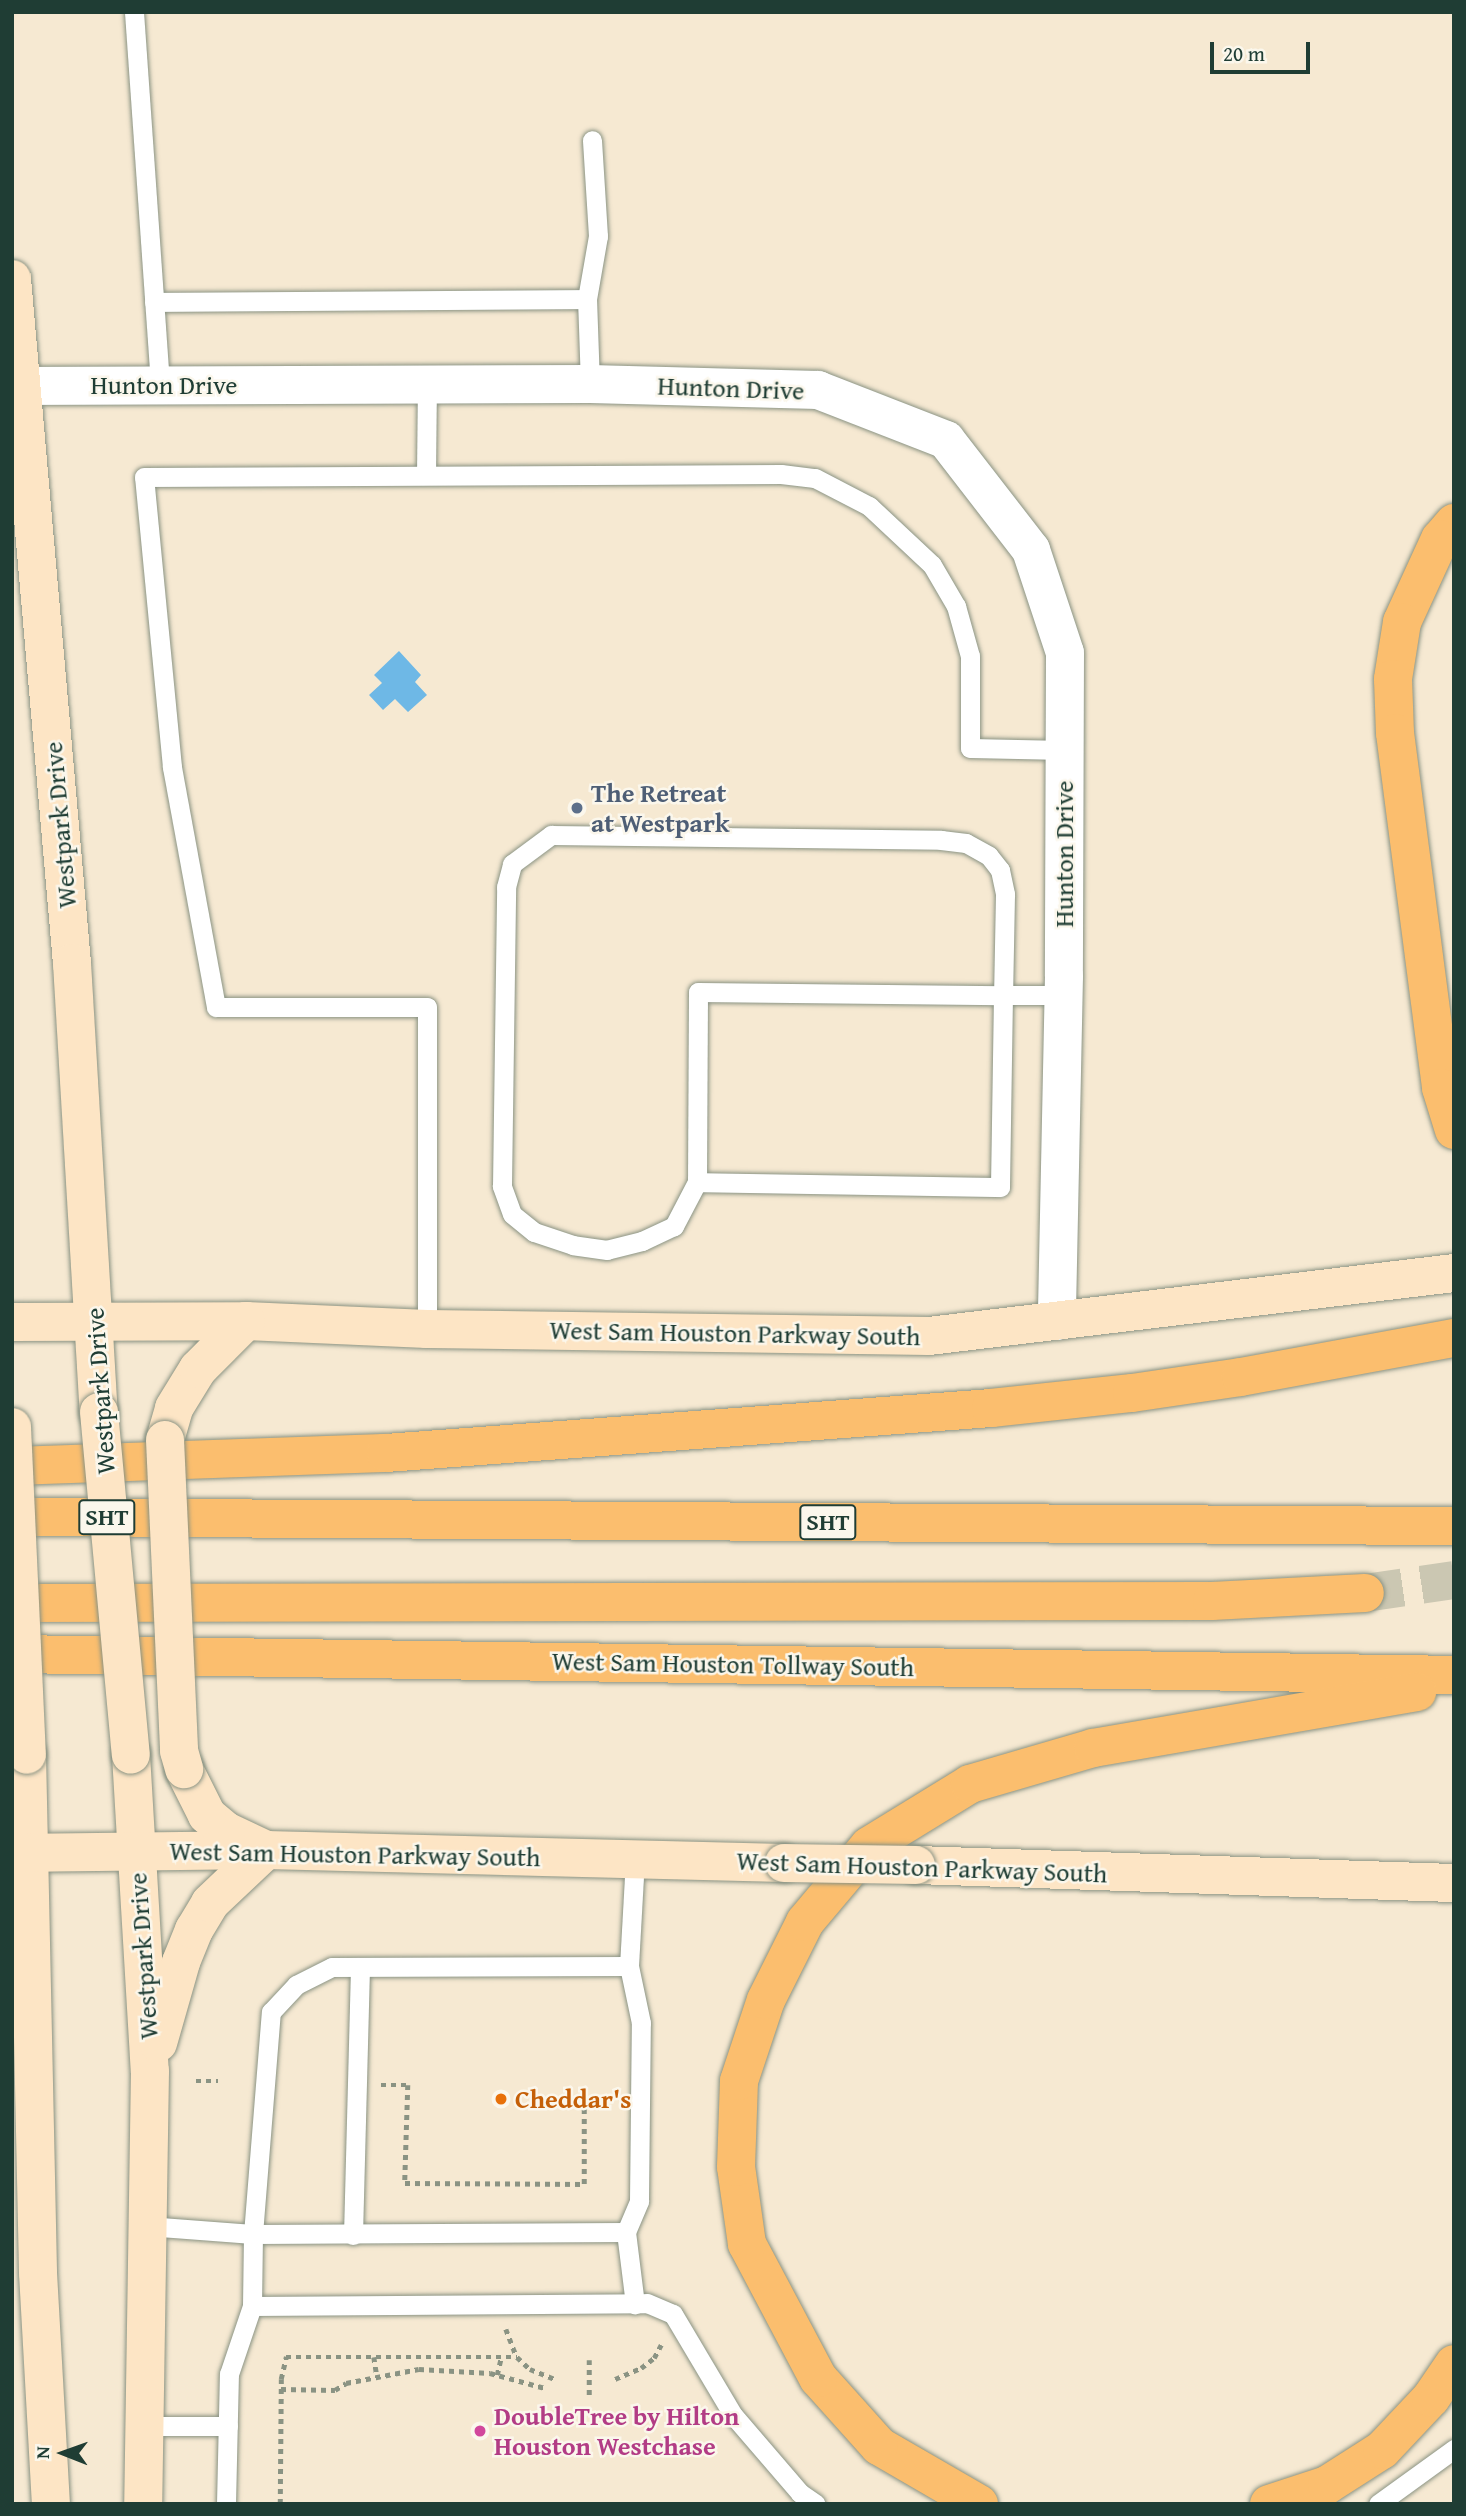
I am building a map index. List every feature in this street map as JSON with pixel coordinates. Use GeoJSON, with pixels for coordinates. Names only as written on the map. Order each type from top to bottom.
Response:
{"type":"FeatureCollection","features":[{"type":"Feature","properties":{"kind":"highway"},"geometry":{"type":"LineString","coordinates":[[1454,523],[1440,539],[1402,622],[1393,678],[1395,733],[1441,1088],[1454,1130]]}},
{"type":"Feature","properties":{"kind":"highway"},"geometry":{"type":"LineString","coordinates":[[12,1465],[386,1453],[991,1408],[1227,1379],[1454,1338]]}},
{"type":"Feature","properties":{"kind":"highway","name":"SHT"},"geometry":{"type":"LineString","coordinates":[[12,1517],[1454,1526]]}},
{"type":"Feature","properties":{"kind":"highway"},"geometry":{"type":"LineString","coordinates":[[12,1603],[1212,1601],[1365,1593]]}},
{"type":"Feature","properties":{"kind":"highway","name":"West Sam Houston Tollway South"},"geometry":{"type":"LineString","coordinates":[[12,1654],[1454,1675]]}},
{"type":"Feature","properties":{"kind":"highway"},"geometry":{"type":"LineString","coordinates":[[979,2504],[879,2446],[818,2378],[747,2244],[736,2167],[739,2081],[766,2000],[805,1922],[869,1846],[970,1784],[1093,1748],[1454,1685]]}},
{"type":"Feature","properties":{"kind":"highway"},"geometry":{"type":"LineString","coordinates":[[1269,2504],[1327,2485],[1382,2450],[1431,2398],[1454,2364]]}},
{"type":"Feature","properties":{"kind":"main road","name":"Westpark Drive"},"geometry":{"type":"LineString","coordinates":[[12,279],[17,386],[72,963],[99,1412],[131,1755],[150,2071],[143,2504]]}},
{"type":"Feature","properties":{"kind":"main road","name":"West Sam Houston Parkway South"},"geometry":{"type":"LineString","coordinates":[[12,1322],[246,1321],[426,1329],[929,1336],[1454,1273]]}},
{"type":"Feature","properties":{"kind":"main road"},"geometry":{"type":"LineString","coordinates":[[150,2071],[181,1962],[194,1930],[210,1903],[266,1850],[226,1831],[207,1815],[192,1792],[179,1751],[165,1440],[174,1408],[198,1369],[246,1321]]}},
{"type":"Feature","properties":{"kind":"main road"},"geometry":{"type":"LineString","coordinates":[[12,1427],[27,1755],[22,1853],[38,2273],[51,2504]]}},
{"type":"Feature","properties":{"kind":"main road","name":"West Sam Houston Parkway South"},"geometry":{"type":"LineString","coordinates":[[22,1853],[266,1850],[916,1865],[1454,1883]]}},
{"type":"Feature","properties":{"kind":"street","name":"Hunton Drive"},"geometry":{"type":"LineString","coordinates":[[17,386],[590,384],[818,390],[946,440],[1031,550],[1065,653],[1057,1321]]}},
{"type":"Feature","properties":{"kind":"lane"},"geometry":{"type":"LineString","coordinates":[[134,12],[160,385]]}},
{"type":"Feature","properties":{"kind":"lane"},"geometry":{"type":"LineString","coordinates":[[590,384],[587,299],[598,236],[592,140]]}},
{"type":"Feature","properties":{"kind":"lane"},"geometry":{"type":"LineString","coordinates":[[154,302],[587,299]]}},
{"type":"Feature","properties":{"kind":"lane"},"geometry":{"type":"LineString","coordinates":[[426,475],[427,384]]}},
{"type":"Feature","properties":{"kind":"lane"},"geometry":{"type":"LineString","coordinates":[[426,1329],[427,1007],[216,1007],[172,767],[144,477],[781,474],[815,478],[869,506],[932,565],[956,606],[970,656],[970,748],[1065,750]]}},
{"type":"Feature","properties":{"kind":"lane"},"geometry":{"type":"LineString","coordinates":[[697,1182],[1000,1187],[1003,995],[1005,894],[1000,870],[989,856],[966,843],[941,840],[551,835],[512,864],[506,887],[502,1186],[512,1214],[534,1232],[573,1245],[607,1250],[642,1241],[674,1226],[697,1182],[698,992],[1003,995],[1062,995]]}},
{"type":"Feature","properties":{"kind":"lane"},"geometry":{"type":"LineString","coordinates":[[635,1859],[629,1966],[641,2022],[639,2201],[626,2232],[635,2304]]}},
{"type":"Feature","properties":{"kind":"lane"},"geometry":{"type":"LineString","coordinates":[[226,2504],[229,2374],[252,2306],[253,2234],[271,2012],[296,1985],[332,1967],[629,1966]]}},
{"type":"Feature","properties":{"kind":"lane"},"geometry":{"type":"LineString","coordinates":[[353,2235],[360,1967]]}},
{"type":"Feature","properties":{"kind":"lane"},"geometry":{"type":"LineString","coordinates":[[147,2226],[253,2234],[626,2232]]}},
{"type":"Feature","properties":{"kind":"lane"},"geometry":{"type":"LineString","coordinates":[[252,2306],[647,2304],[673,2314],[733,2414],[800,2493],[814,2503]]}},
{"type":"Feature","properties":{"kind":"lane"},"geometry":{"type":"LineString","coordinates":[[144,2426],[228,2426]]}},
{"type":"Feature","properties":{"kind":"lane"},"geometry":{"type":"LineString","coordinates":[[1378,2504],[1454,2449]]}},
{"type":"Feature","properties":{"kind":"path"},"geometry":{"type":"LineString","coordinates":[[196,2081],[218,2081]]}},
{"type":"Feature","properties":{"kind":"path"},"geometry":{"type":"LineString","coordinates":[[380,2085],[408,2085],[405,2183],[584,2184],[584,2106]]}},
{"type":"Feature","properties":{"kind":"path"},"geometry":{"type":"LineString","coordinates":[[503,2304],[508,2337],[517,2357],[530,2369],[555,2379]]}},
{"type":"Feature","properties":{"kind":"path"},"geometry":{"type":"LineString","coordinates":[[615,2379],[641,2368],[654,2358],[677,2320]]}},
{"type":"Feature","properties":{"kind":"path"},"geometry":{"type":"LineString","coordinates":[[458,2369],[462,2356]]}},
{"type":"Feature","properties":{"kind":"path"},"geometry":{"type":"LineString","coordinates":[[280,2504],[281,2389],[286,2357],[517,2357]]}},
{"type":"Feature","properties":{"kind":"path"},"geometry":{"type":"LineString","coordinates":[[374,2357],[377,2375]]}},
{"type":"Feature","properties":{"kind":"path"},"geometry":{"type":"LineString","coordinates":[[498,2375],[500,2357]]}},
{"type":"Feature","properties":{"kind":"path"},"geometry":{"type":"LineString","coordinates":[[589,2360],[589,2395]]}},
{"type":"Feature","properties":{"kind":"path"},"geometry":{"type":"LineString","coordinates":[[281,2389],[335,2390],[346,2383],[377,2375],[419,2369],[458,2369],[498,2375],[545,2388]]}},
{"type":"Feature","properties":{"kind":"water"},"geometry":{"type":"Polygon","coordinates":[[[399,651],[421,675],[415,682],[427,695],[408,712],[395,699],[383,710],[369,695],[382,683],[374,675],[399,651]]]}},
{"type":"Feature","properties":{"kind":"tunnel"},"geometry":{"type":"LineString","coordinates":[[1365,1593],[1454,1580]]}},
{"type":"Feature","properties":{"kind":"place","name":"The Retreat at Westpark"},"geometry":{"type":"Point","coordinates":[577,808]}},
{"type":"Feature","properties":{"kind":"place","name":"Cheddar's"},"geometry":{"type":"Point","coordinates":[501,2099]}},
{"type":"Feature","properties":{"kind":"place","name":"DoubleTree by Hilton Houston Westchase"},"geometry":{"type":"Point","coordinates":[480,2431]}}]}
